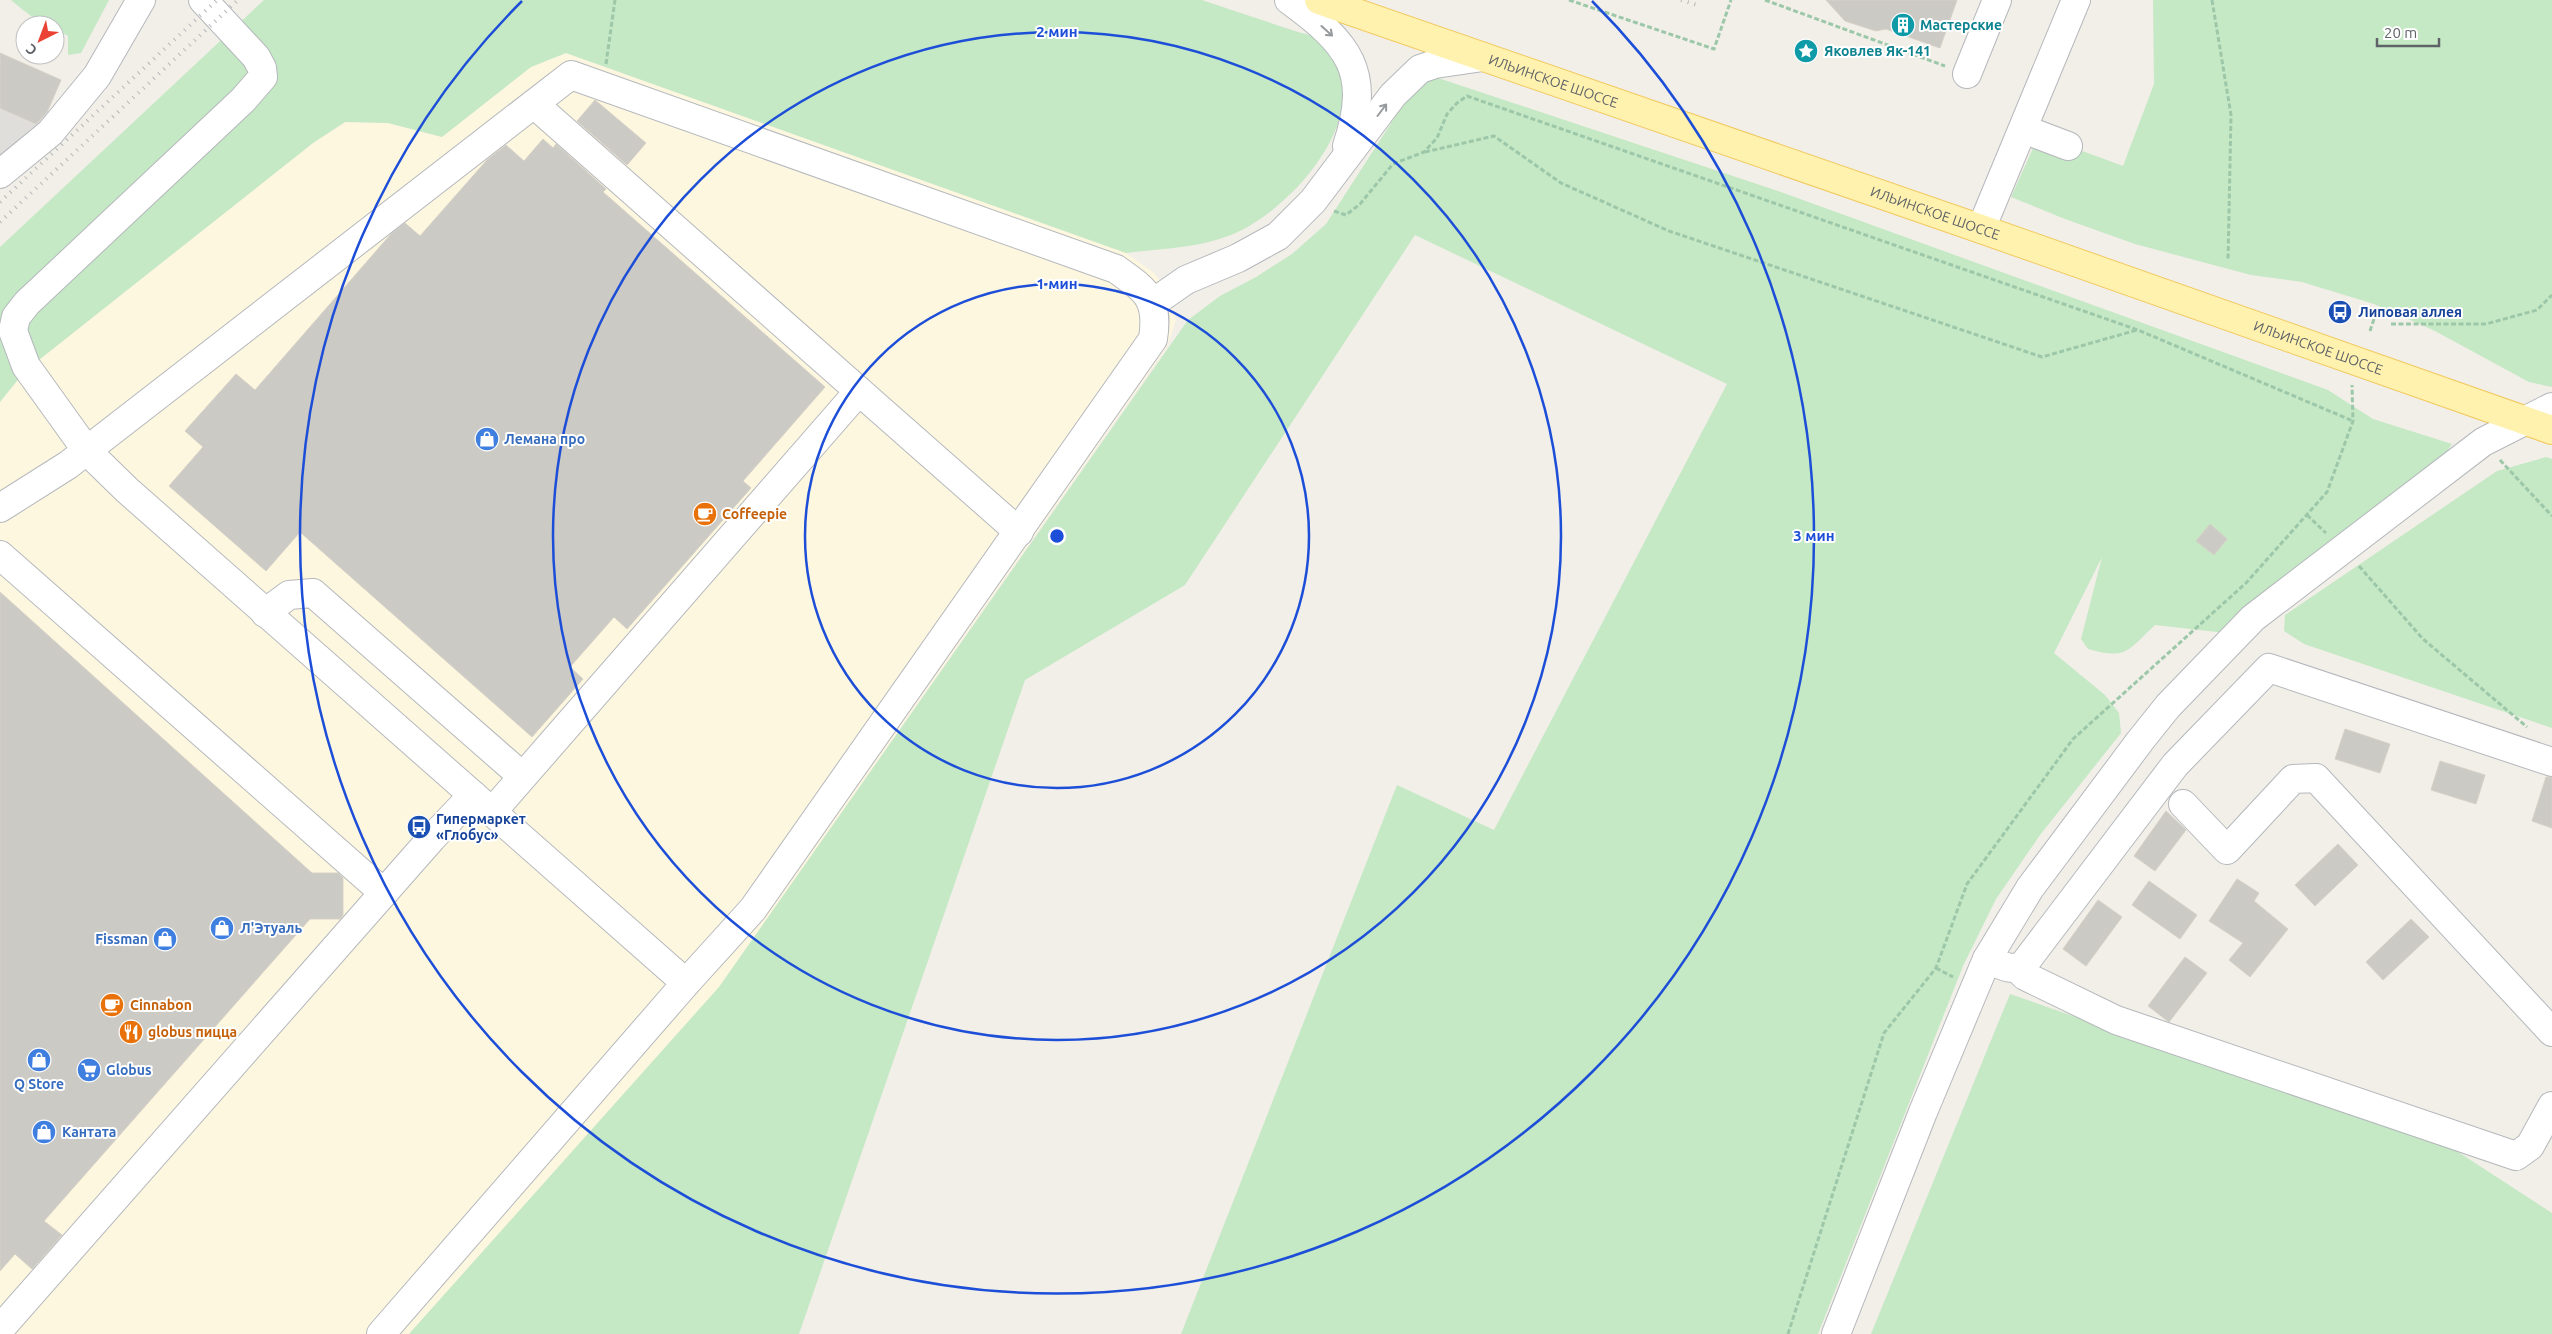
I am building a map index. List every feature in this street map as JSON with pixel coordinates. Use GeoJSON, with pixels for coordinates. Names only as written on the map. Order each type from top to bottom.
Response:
{"type":"FeatureCollection","features":[{"type":"Feature","properties":{"kind":"main road","name":"ИЛЬИНСКОЕ ШОССЕ"},"geometry":{"type":"LineString","coordinates":[[1319,0],[1981,229],[2552,430]]}},
{"type":"Feature","properties":{"kind":"street"},"geometry":{"type":"LineString","coordinates":[[0,174],[50,134],[97,76],[141,0]]}},
{"type":"Feature","properties":{"kind":"street"},"geometry":{"type":"LineString","coordinates":[[203,0],[256,57],[262,68],[263,78],[243,100],[38,291],[14,323],[13,331],[26,366],[87,450],[162,523],[686,983]]}},
{"type":"Feature","properties":{"kind":"street"},"geometry":{"type":"LineString","coordinates":[[1289,0],[1338,41],[1350,59],[1357,79],[1356,120],[1342,162]]}},
{"type":"Feature","properties":{"kind":"street"},"geometry":{"type":"LineString","coordinates":[[1967,74],[1997,0]]}},
{"type":"Feature","properties":{"kind":"street"},"geometry":{"type":"LineString","coordinates":[[1981,229],[2076,0]]}},
{"type":"Feature","properties":{"kind":"street"},"geometry":{"type":"LineString","coordinates":[[1153,303],[1186,280],[1238,258],[1278,236],[1313,202],[1394,95],[1420,69],[1435,64],[1483,57]]}},
{"type":"Feature","properties":{"kind":"street"},"geometry":{"type":"LineString","coordinates":[[0,508],[68,465],[571,75],[1116,269],[1140,286],[1153,303],[1156,319],[1153,339],[753,909],[686,983],[381,1334]]}},
{"type":"Feature","properties":{"kind":"street"},"geometry":{"type":"LineString","coordinates":[[534,104],[1019,532]]}},
{"type":"Feature","properties":{"kind":"street"},"geometry":{"type":"LineString","coordinates":[[2022,129],[2068,146]]}},
{"type":"Feature","properties":{"kind":"street"},"geometry":{"type":"LineString","coordinates":[[0,1329],[384,893],[482,804],[522,776],[859,391]]}},
{"type":"Feature","properties":{"kind":"street"},"geometry":{"type":"LineString","coordinates":[[1836,1334],[1927,1103],[1987,959],[2030,888],[2168,706],[2253,618],[2483,442],[2552,407]]}},
{"type":"Feature","properties":{"kind":"street"},"geometry":{"type":"LineString","coordinates":[[0,555],[384,893]]}},
{"type":"Feature","properties":{"kind":"street"},"geometry":{"type":"LineString","coordinates":[[265,613],[289,595],[313,593],[522,776]]}},
{"type":"Feature","properties":{"kind":"street"},"geometry":{"type":"LineString","coordinates":[[1987,959],[2011,969],[2018,969],[2024,964],[2176,765],[2269,668],[2552,762]]}},
{"type":"Feature","properties":{"kind":"street"},"geometry":{"type":"LineString","coordinates":[[2183,804],[2227,850],[2293,779],[2316,778],[2552,1032]]}},
{"type":"Feature","properties":{"kind":"street"},"geometry":{"type":"LineString","coordinates":[[2018,969],[2025,976],[2116,1020],[2516,1156],[2530,1146],[2552,1106]]}},
{"type":"Feature","properties":{"kind":"path"},"geometry":{"type":"LineString","coordinates":[[602,86],[615,0]]}},
{"type":"Feature","properties":{"kind":"path"},"geometry":{"type":"LineString","coordinates":[[1569,0],[1714,49],[1731,0]]}},
{"type":"Feature","properties":{"kind":"path"},"geometry":{"type":"LineString","coordinates":[[1765,0],[1967,74]]}},
{"type":"Feature","properties":{"kind":"path"},"geometry":{"type":"LineString","coordinates":[[2212,0],[2232,115],[2228,261]]}},
{"type":"Feature","properties":{"kind":"path"},"geometry":{"type":"LineString","coordinates":[[1424,152],[1437,138],[1447,114],[1467,96],[2138,330],[2353,421]]}},
{"type":"Feature","properties":{"kind":"path"},"geometry":{"type":"LineString","coordinates":[[1313,202],[1346,215],[1360,204],[1393,164],[1424,152],[1494,136],[1561,183],[1670,231],[2042,357],[2138,330]]}},
{"type":"Feature","properties":{"kind":"path"},"geometry":{"type":"LineString","coordinates":[[2391,324],[2486,324],[2537,310],[2552,295]]}},
{"type":"Feature","properties":{"kind":"path"},"geometry":{"type":"LineString","coordinates":[[2370,331],[2374,319]]}},
{"type":"Feature","properties":{"kind":"path"},"geometry":{"type":"LineString","coordinates":[[2483,442],[2552,516]]}},
{"type":"Feature","properties":{"kind":"path"},"geometry":{"type":"LineString","coordinates":[[2307,515],[2343,549],[2423,640],[2520,719],[2533,733]]}},
{"type":"Feature","properties":{"kind":"shaded area"},"geometry":{"type":"Polygon","coordinates":[[[0,53],[15,60],[15,65],[27,65],[61,80],[41,126],[0,160],[0,53]]]}},
{"type":"Feature","properties":{"kind":"shaded area"},"geometry":{"type":"Polygon","coordinates":[[[566,53],[1126,253],[1154,273],[1169,294],[1176,320],[1167,347],[719,987],[409,1334],[0,1334],[0,402],[25,371],[313,143],[346,122],[388,123],[442,137],[531,67],[566,53]]]}},
{"type":"Feature","properties":{"kind":"green space"},"geometry":{"type":"Polygon","coordinates":[[[11,0],[109,0],[81,53],[68,55],[65,15],[31,15],[11,0]]]}},
{"type":"Feature","properties":{"kind":"green space"},"geometry":{"type":"Polygon","coordinates":[[[264,0],[1202,0],[1317,38],[1337,65],[1343,91],[1339,119],[1328,146],[1310,172],[1267,215],[1244,229],[1216,240],[1201,244],[1126,253],[566,53],[531,67],[442,137],[388,123],[345,122],[313,143],[25,371],[0,402],[0,247],[264,0]]]}},
{"type":"Feature","properties":{"kind":"green space"},"geometry":{"type":"Polygon","coordinates":[[[2153,0],[2552,0],[2552,387],[2529,382],[2435,331],[2374,304],[2302,282],[2251,275],[2135,244],[2011,197],[2039,135],[2123,166],[2154,84],[2153,0]]]}},
{"type":"Feature","properties":{"kind":"green space"},"geometry":{"type":"Polygon","coordinates":[[[1432,76],[1775,190],[2328,390],[2373,419],[2452,444],[2439,463],[2226,633],[2155,625],[2126,651],[2111,654],[2088,649],[2081,639],[2102,557],[2054,653],[2105,695],[2119,713],[2121,733],[2040,835],[1996,899],[1963,966],[1818,1334],[1181,1334],[1397,785],[1494,830],[1727,384],[1415,235],[1185,585],[1025,680],[799,1334],[409,1334],[719,987],[1188,320],[1220,296],[1256,277],[1292,254],[1326,224],[1404,103],[1432,76]]]}},
{"type":"Feature","properties":{"kind":"green space"},"geometry":{"type":"Polygon","coordinates":[[[2546,457],[2552,459],[2552,728],[2304,644],[2284,631],[2285,615],[2497,471],[2546,457]]]}},
{"type":"Feature","properties":{"kind":"green space"},"geometry":{"type":"Polygon","coordinates":[[[2010,994],[2452,1148],[2552,1213],[2552,1334],[1871,1334],[2010,994]]]}},
{"type":"Feature","properties":{"kind":"building","name":"Мастерские"},"geometry":{"type":"Polygon","coordinates":[[[1826,0],[1957,0],[1940,48],[1886,29],[1876,31],[1845,21],[1826,0]]]}},
{"type":"Feature","properties":{"kind":"building"},"geometry":{"type":"Polygon","coordinates":[[[0,53],[15,60],[15,65],[27,65],[61,80],[47,112],[36,124],[0,108],[0,53]]]}},
{"type":"Feature","properties":{"kind":"building"},"geometry":{"type":"Polygon","coordinates":[[[595,100],[646,143],[627,165],[577,121],[595,100]]]}},
{"type":"Feature","properties":{"kind":"building","name":"Лемана про"},"geometry":{"type":"Polygon","coordinates":[[[543,139],[553,148],[556,144],[606,189],[603,192],[825,387],[743,481],[751,488],[627,629],[614,617],[570,667],[583,679],[532,737],[300,532],[266,571],[169,486],[203,447],[185,431],[236,374],[255,390],[391,234],[405,223],[420,236],[487,160],[506,145],[524,161],[543,139]]]}},
{"type":"Feature","properties":{"kind":"building"},"geometry":{"type":"Polygon","coordinates":[[[2210,524],[2227,539],[2214,555],[2196,541],[2210,524]]]}},
{"type":"Feature","properties":{"kind":"building","name":"Globus"},"geometry":{"type":"Polygon","coordinates":[[[0,592],[312,873],[338,873],[343,878],[343,915],[340,919],[310,919],[44,1221],[62,1235],[32,1269],[15,1254],[0,1271],[0,592]]]}},
{"type":"Feature","properties":{"kind":"building"},"geometry":{"type":"Polygon","coordinates":[[[2345,729],[2390,744],[2380,773],[2335,759],[2345,729]]]}},
{"type":"Feature","properties":{"kind":"building"},"geometry":{"type":"Polygon","coordinates":[[[2440,761],[2485,775],[2476,804],[2431,790],[2440,761]]]}},
{"type":"Feature","properties":{"kind":"building"},"geometry":{"type":"Polygon","coordinates":[[[2546,777],[2552,777],[2552,828],[2532,821],[2546,777]]]}},
{"type":"Feature","properties":{"kind":"building"},"geometry":{"type":"Polygon","coordinates":[[[2166,811],[2186,830],[2155,871],[2134,856],[2166,811]]]}},
{"type":"Feature","properties":{"kind":"building"},"geometry":{"type":"Polygon","coordinates":[[[2338,844],[2358,865],[2315,906],[2295,885],[2338,844]]]}},
{"type":"Feature","properties":{"kind":"building"},"geometry":{"type":"Polygon","coordinates":[[[2237,879],[2259,893],[2254,901],[2288,929],[2250,977],[2229,960],[2243,943],[2209,921],[2237,879]]]}},
{"type":"Feature","properties":{"kind":"building"},"geometry":{"type":"Polygon","coordinates":[[[2149,881],[2197,915],[2180,939],[2132,905],[2149,881]]]}},
{"type":"Feature","properties":{"kind":"building"},"geometry":{"type":"Polygon","coordinates":[[[2098,900],[2122,917],[2086,966],[2063,949],[2098,900]]]}},
{"type":"Feature","properties":{"kind":"building"},"geometry":{"type":"Polygon","coordinates":[[[2411,919],[2429,937],[2383,980],[2366,962],[2411,919]]]}},
{"type":"Feature","properties":{"kind":"building"},"geometry":{"type":"Polygon","coordinates":[[[2185,957],[2207,973],[2169,1022],[2148,1006],[2185,957]]]}},
{"type":"Feature","properties":{"kind":"railway"},"geometry":{"type":"LineString","coordinates":[[0,202],[217,0]]}},
{"type":"Feature","properties":{"kind":"railway"},"geometry":{"type":"LineString","coordinates":[[0,222],[238,0]]}},
{"type":"Feature","properties":{"kind":"railway"},"geometry":{"type":"LineString","coordinates":[[1681,0],[1700,6]]}},
{"type":"Feature","properties":{"kind":"place","name":"Мастерские"},"geometry":{"type":"Point","coordinates":[1903,25]}},
{"type":"Feature","properties":{"kind":"place","name":"Яковлев Як-141"},"geometry":{"type":"Point","coordinates":[1806,51]}},
{"type":"Feature","properties":{"kind":"place","name":"Липовая аллея"},"geometry":{"type":"Point","coordinates":[2340,312]}},
{"type":"Feature","properties":{"kind":"place","name":"Лемана про"},"geometry":{"type":"Point","coordinates":[487,439]}},
{"type":"Feature","properties":{"kind":"place","name":"Coffeepie"},"geometry":{"type":"Point","coordinates":[705,514]}},
{"type":"Feature","properties":{"kind":"place","name":"Гипермаркет «Глобус»"},"geometry":{"type":"Point","coordinates":[419,827]}},
{"type":"Feature","properties":{"kind":"place","name":"Л'Этуаль"},"geometry":{"type":"Point","coordinates":[222,928]}},
{"type":"Feature","properties":{"kind":"place","name":"Fissman"},"geometry":{"type":"Point","coordinates":[165,939]}},
{"type":"Feature","properties":{"kind":"place","name":"Cinnabon"},"geometry":{"type":"Point","coordinates":[112,1005]}},
{"type":"Feature","properties":{"kind":"place","name":"globus пицца"},"geometry":{"type":"Point","coordinates":[131,1032]}},
{"type":"Feature","properties":{"kind":"place","name":"Q Store"},"geometry":{"type":"Point","coordinates":[39,1060]}},
{"type":"Feature","properties":{"kind":"place","name":"Globus"},"geometry":{"type":"Point","coordinates":[89,1070]}},
{"type":"Feature","properties":{"kind":"place","name":"Кантата"},"geometry":{"type":"Point","coordinates":[44,1132]}}]}
